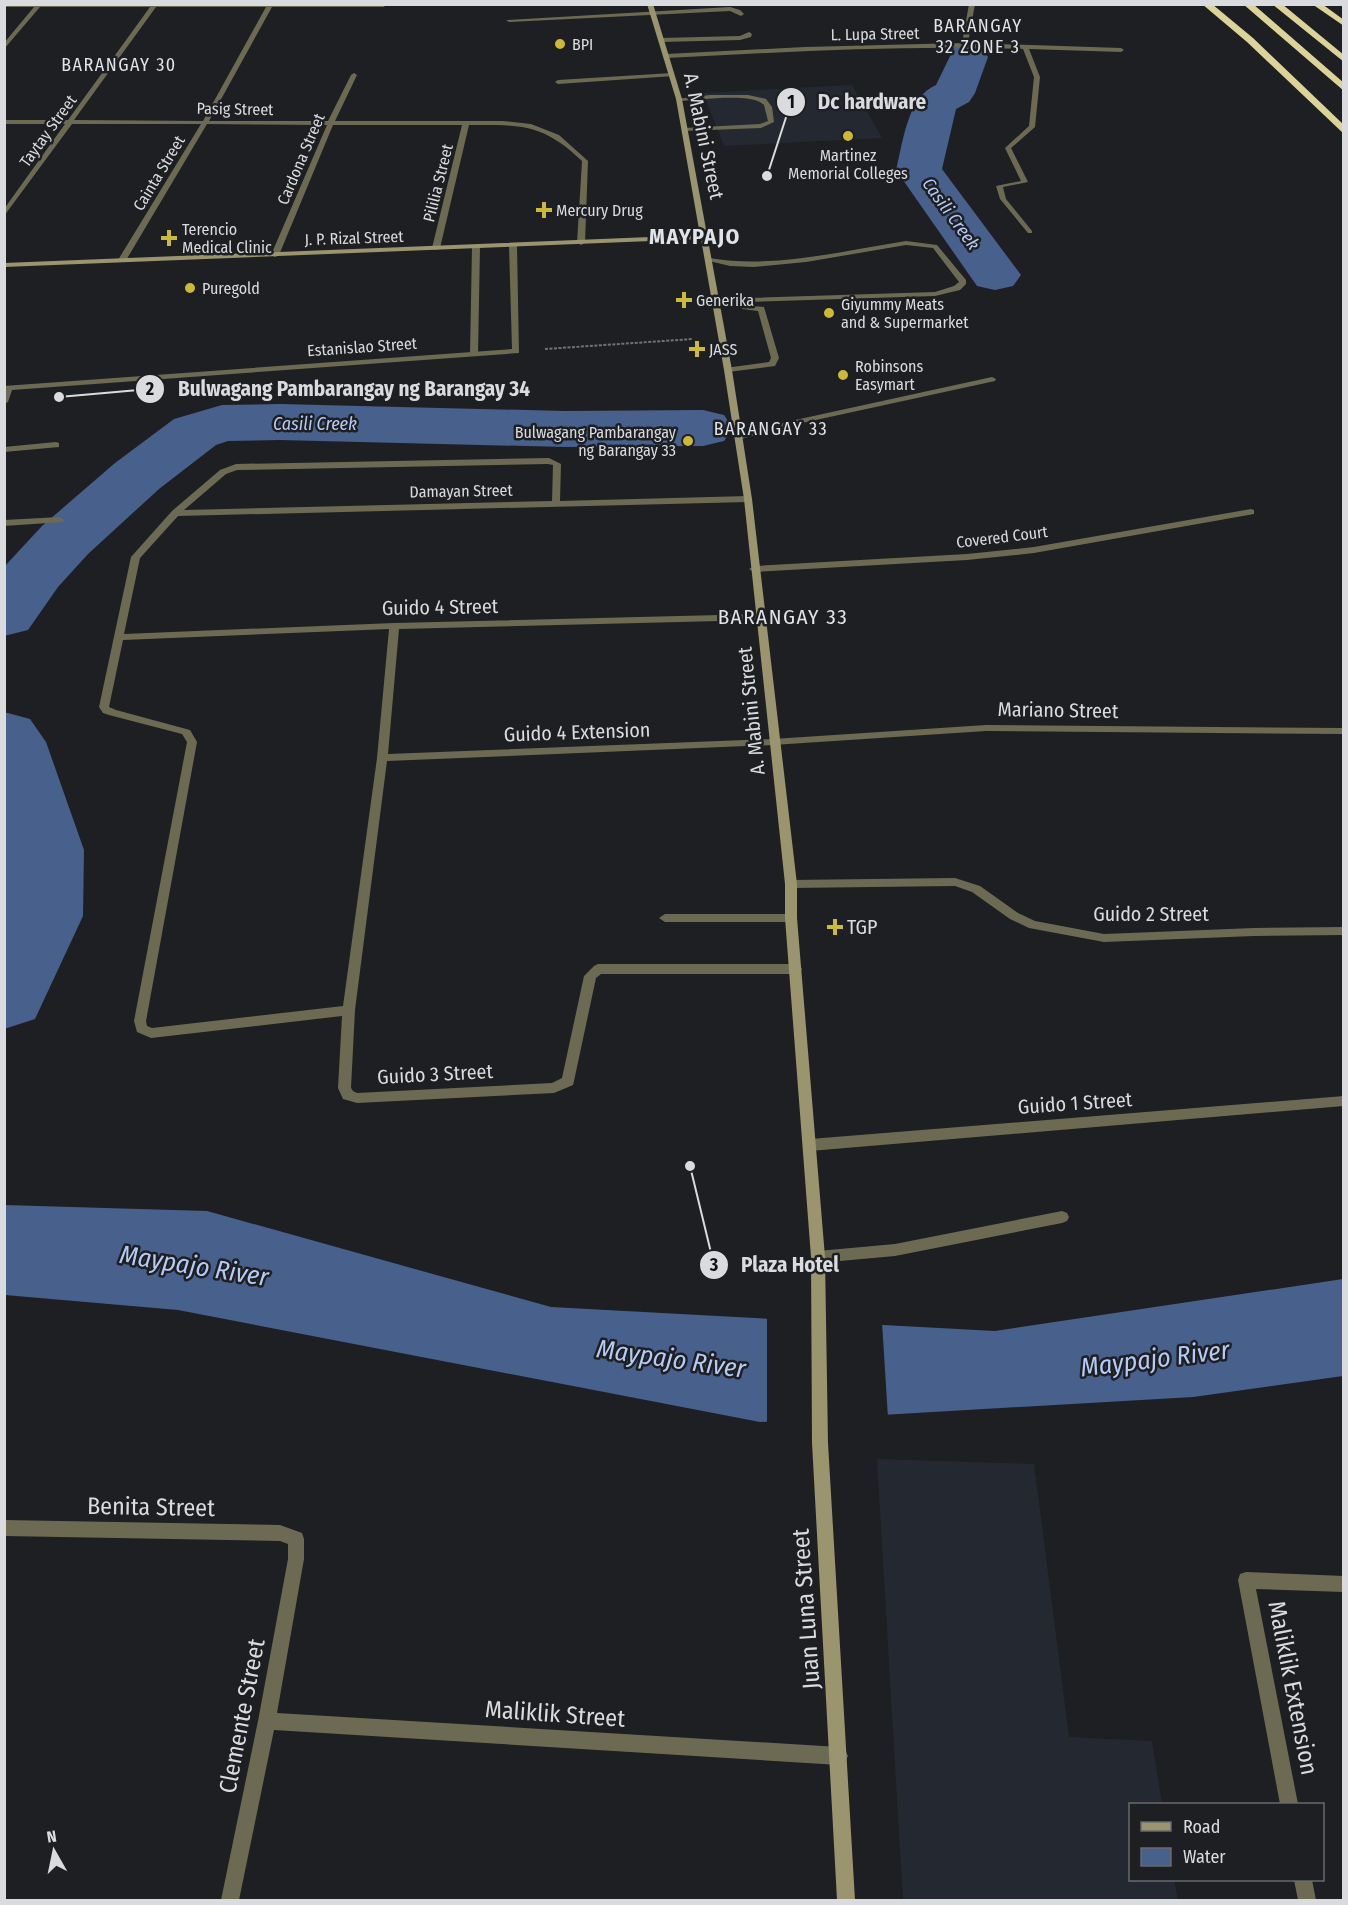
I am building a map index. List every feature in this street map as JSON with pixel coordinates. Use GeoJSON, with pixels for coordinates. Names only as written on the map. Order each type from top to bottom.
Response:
{"type":"FeatureCollection","features":[{"type":"Feature","properties":{"kind":"highway"},"geometry":{"type":"LineString","coordinates":[[1206,4],[1250,40],[1344,131]]}},
{"type":"Feature","properties":{"kind":"highway"},"geometry":{"type":"LineString","coordinates":[[1247,4],[1344,88]]}},
{"type":"Feature","properties":{"kind":"highway"},"geometry":{"type":"LineString","coordinates":[[1276,4],[1344,60]]}},
{"type":"Feature","properties":{"kind":"highway"},"geometry":{"type":"LineString","coordinates":[[1316,4],[1344,24]]}},
{"type":"Feature","properties":{"kind":"main road","name":"A. Mabini Street"},"geometry":{"type":"LineString","coordinates":[[650,4],[678,99],[709,260],[748,499],[790,884],[818,1257],[818,1315]]}},
{"type":"Feature","properties":{"kind":"main road","name":"J. P. Rizal Street"},"geometry":{"type":"LineString","coordinates":[[4,265],[704,237]]}},
{"type":"Feature","properties":{"kind":"main road","name":"Juan Luna Street"},"geometry":{"type":"LineString","coordinates":[[818,1315],[820,1443],[846,1900]]}},
{"type":"Feature","properties":{"kind":"street"},"geometry":{"type":"LineString","coordinates":[[4,47],[39,4]]}},
{"type":"Feature","properties":{"kind":"street"},"geometry":{"type":"LineString","coordinates":[[965,45],[972,4]]}},
{"type":"Feature","properties":{"kind":"street"},"geometry":{"type":"LineString","coordinates":[[4,5],[384,5]]}},
{"type":"Feature","properties":{"kind":"street","name":"Taytay Street"},"geometry":{"type":"LineString","coordinates":[[4,214],[154,5]]}},
{"type":"Feature","properties":{"kind":"street","name":"Cainta Street"},"geometry":{"type":"LineString","coordinates":[[122,260],[206,121],[270,5]]}},
{"type":"Feature","properties":{"kind":"street"},"geometry":{"type":"LineString","coordinates":[[509,20],[730,9],[741,14]]}},
{"type":"Feature","properties":{"kind":"street"},"geometry":{"type":"LineString","coordinates":[[661,40],[740,38],[749,36],[749,34]]}},
{"type":"Feature","properties":{"kind":"street","name":"L. Lupa Street"},"geometry":{"type":"LineString","coordinates":[[666,56],[805,49],[965,45],[1121,50]]}},
{"type":"Feature","properties":{"kind":"street"},"geometry":{"type":"LineString","coordinates":[[1026,48],[1037,77],[1032,127],[1008,148],[1025,182],[999,186],[1003,199],[1030,232]]}},
{"type":"Feature","properties":{"kind":"street","name":"Cardona Street"},"geometry":{"type":"LineString","coordinates":[[275,255],[330,124],[354,75]]}},
{"type":"Feature","properties":{"kind":"street"},"geometry":{"type":"LineString","coordinates":[[558,81],[672,75]]}},
{"type":"Feature","properties":{"kind":"street"},"geometry":{"type":"LineString","coordinates":[[678,99],[752,97],[764,100],[769,107],[771,122],[761,126],[684,130]]}},
{"type":"Feature","properties":{"kind":"street","name":"Pasig Street"},"geometry":{"type":"LineString","coordinates":[[4,122],[206,121],[330,124],[466,123],[534,126],[552,132],[568,143],[585,161],[580,243]]}},
{"type":"Feature","properties":{"kind":"street","name":"Pililia Street"},"geometry":{"type":"LineString","coordinates":[[436,248],[466,123]]}},
{"type":"Feature","properties":{"kind":"street"},"geometry":{"type":"LineString","coordinates":[[709,260],[736,264],[790,262],[895,245],[921,244],[935,246],[963,282],[957,288],[935,294],[716,305]]}},
{"type":"Feature","properties":{"kind":"street"},"geometry":{"type":"LineString","coordinates":[[513,246],[516,351]]}},
{"type":"Feature","properties":{"kind":"street"},"geometry":{"type":"LineString","coordinates":[[474,354],[476,247]]}},
{"type":"Feature","properties":{"kind":"street"},"geometry":{"type":"LineString","coordinates":[[716,305],[753,306],[761,309],[775,358],[772,364],[728,370]]}},
{"type":"Feature","properties":{"kind":"street","name":"Estanislao Street"},"geometry":{"type":"LineString","coordinates":[[7,388],[516,351]]}},
{"type":"Feature","properties":{"kind":"street"},"geometry":{"type":"LineString","coordinates":[[738,435],[992,379]]}},
{"type":"Feature","properties":{"kind":"street"},"geometry":{"type":"LineString","coordinates":[[4,402],[7,388]]}},
{"type":"Feature","properties":{"kind":"street"},"geometry":{"type":"LineString","coordinates":[[4,450],[56,445]]}},
{"type":"Feature","properties":{"kind":"street"},"geometry":{"type":"LineString","coordinates":[[394,626],[382,758],[349,1010],[151,1033],[141,1029],[140,1021],[191,738],[186,732],[107,711],[104,707],[136,557],[176,513],[230,468],[282,465],[549,461],[557,464],[556,504]]}},
{"type":"Feature","properties":{"kind":"street","name":"Damayan Street"},"geometry":{"type":"LineString","coordinates":[[176,513],[748,499]]}},
{"type":"Feature","properties":{"kind":"street","name":"Covered Court"},"geometry":{"type":"LineString","coordinates":[[754,569],[967,557],[1023,551],[1251,512]]}},
{"type":"Feature","properties":{"kind":"street"},"geometry":{"type":"LineString","coordinates":[[4,523],[60,520]]}},
{"type":"Feature","properties":{"kind":"street","name":"Guido 4 Street"},"geometry":{"type":"LineString","coordinates":[[120,637],[394,626],[760,618]]}},
{"type":"Feature","properties":{"kind":"street","name":"Mariano Street"},"geometry":{"type":"LineString","coordinates":[[773,742],[986,728],[1344,731]]}},
{"type":"Feature","properties":{"kind":"street","name":"Guido 4 Extension"},"geometry":{"type":"LineString","coordinates":[[382,758],[773,742]]}},
{"type":"Feature","properties":{"kind":"street","name":"Guido 2 Street"},"geometry":{"type":"LineString","coordinates":[[790,884],[955,882],[976,889],[1014,916],[1033,925],[1104,938],[1344,931]]}},
{"type":"Feature","properties":{"kind":"street"},"geometry":{"type":"LineString","coordinates":[[664,918],[791,918]]}},
{"type":"Feature","properties":{"kind":"street","name":"Guido 3 Street"},"geometry":{"type":"LineString","coordinates":[[349,1010],[344,1088],[348,1095],[357,1098],[554,1088],[568,1081],[590,976],[598,969],[796,969]]}},
{"type":"Feature","properties":{"kind":"street","name":"Guido 1 Street"},"geometry":{"type":"LineString","coordinates":[[810,1144],[1344,1101]]}},
{"type":"Feature","properties":{"kind":"street"},"geometry":{"type":"LineString","coordinates":[[818,1257],[895,1250],[1062,1217]]}},
{"type":"Feature","properties":{"kind":"street","name":"Benita Street"},"geometry":{"type":"LineString","coordinates":[[4,1528],[280,1533],[296,1539]]}},
{"type":"Feature","properties":{"kind":"street","name":"Clemente Street"},"geometry":{"type":"LineString","coordinates":[[230,1900],[267,1721],[296,1559],[296,1539]]}},
{"type":"Feature","properties":{"kind":"street","name":"Maliklik Extension"},"geometry":{"type":"LineString","coordinates":[[1289,1803],[1246,1580],[1344,1584]]}},
{"type":"Feature","properties":{"kind":"street","name":"Maliklik Street"},"geometry":{"type":"LineString","coordinates":[[267,1721],[839,1756]]}},
{"type":"Feature","properties":{"kind":"street"},"geometry":{"type":"LineString","coordinates":[[1303,1881],[1307,1900]]}},
{"type":"Feature","properties":{"kind":"path"},"geometry":{"type":"LineString","coordinates":[[516,351],[721,337]]}},
{"type":"Feature","properties":{"kind":"shaded area"},"geometry":{"type":"Polygon","coordinates":[[[852,85],[882,138],[724,146],[703,93],[852,85]]]}},
{"type":"Feature","properties":{"kind":"shaded area"},"geometry":{"type":"Polygon","coordinates":[[[877,1459],[1034,1464],[1069,1737],[1152,1741],[1162,1803],[1129,1803],[1129,1881],[1174,1881],[1178,1900],[903,1900],[877,1459]]]}},
{"type":"Feature","properties":{"kind":"water","name":"Maypajo River"},"geometry":{"type":"Polygon","coordinates":[[[4,1205],[207,1211],[551,1307],[995,1331],[1343,1279],[1343,1376],[1193,1397],[760,1422],[178,1310],[5,1295],[4,1205]]]}},
{"type":"Feature","properties":{"kind":"pier"},"geometry":{"type":"Polygon","coordinates":[[[767,1316],[882,1322],[888,1418],[767,1425],[767,1316]]]}},
{"type":"Feature","properties":{"kind":"waterway","name":"Casili Creek"},"geometry":{"type":"LineString","coordinates":[[968,57],[954,93],[942,98],[934,109],[919,170],[995,275]]}},
{"type":"Feature","properties":{"kind":"waterway","name":"Casili Creek"},"geometry":{"type":"LineString","coordinates":[[4,615],[34,573],[65,540],[137,476],[195,432],[222,423],[280,422],[565,429],[703,428]]}},
{"type":"Feature","properties":{"kind":"waterway","name":"Casili Creek"},"geometry":{"type":"LineString","coordinates":[[4,736],[9,742],[44,850],[41,916],[4,995]]}},
{"type":"Feature","properties":{"kind":"place","name":"BPI"},"geometry":{"type":"Point","coordinates":[560,44]}},
{"type":"Feature","properties":{"kind":"place","name":"Martinez Memorial Colleges"},"geometry":{"type":"Point","coordinates":[848,136]}},
{"type":"Feature","properties":{"kind":"place","name":"Dc hardware"},"geometry":{"type":"Point","coordinates":[767,176]}},
{"type":"Feature","properties":{"kind":"place","name":"Mercury Drug"},"geometry":{"type":"Point","coordinates":[544,210]}},
{"type":"Feature","properties":{"kind":"place","name":"Terencio Medical Clinic"},"geometry":{"type":"Point","coordinates":[169,238]}},
{"type":"Feature","properties":{"kind":"place","name":"Puregold"},"geometry":{"type":"Point","coordinates":[190,288]}},
{"type":"Feature","properties":{"kind":"place","name":"Generika"},"geometry":{"type":"Point","coordinates":[684,300]}},
{"type":"Feature","properties":{"kind":"place","name":"Giyummy Meats and & Supermarket"},"geometry":{"type":"Point","coordinates":[829,313]}},
{"type":"Feature","properties":{"kind":"place","name":"JASS"},"geometry":{"type":"Point","coordinates":[697,349]}},
{"type":"Feature","properties":{"kind":"place","name":"Robinsons Easymart"},"geometry":{"type":"Point","coordinates":[843,375]}},
{"type":"Feature","properties":{"kind":"place","name":"Bulwagang Pambarangay ng Barangay 34"},"geometry":{"type":"Point","coordinates":[59,397]}},
{"type":"Feature","properties":{"kind":"place","name":"Bulwagang Pambarangay ng Barangay 33"},"geometry":{"type":"Point","coordinates":[688,441]}},
{"type":"Feature","properties":{"kind":"place","name":"TGP"},"geometry":{"type":"Point","coordinates":[835,927]}},
{"type":"Feature","properties":{"kind":"place","name":"Plaza Hotel"},"geometry":{"type":"Point","coordinates":[690,1166]}},
{"type":"Feature","properties":{"kind":"district","name":"BARANGAY 32 ZONE 3"},"geometry":{"type":"Point","coordinates":[978,36]}},
{"type":"Feature","properties":{"kind":"district","name":"BARANGAY 30"},"geometry":{"type":"Point","coordinates":[119,65]}},
{"type":"Feature","properties":{"kind":"district","name":"MAYPAJO"},"geometry":{"type":"Point","coordinates":[695,236]}},
{"type":"Feature","properties":{"kind":"district","name":"BARANGAY 33"},"geometry":{"type":"Point","coordinates":[771,429]}},
{"type":"Feature","properties":{"kind":"district","name":"BARANGAY 33"},"geometry":{"type":"Point","coordinates":[783,617]}}]}
